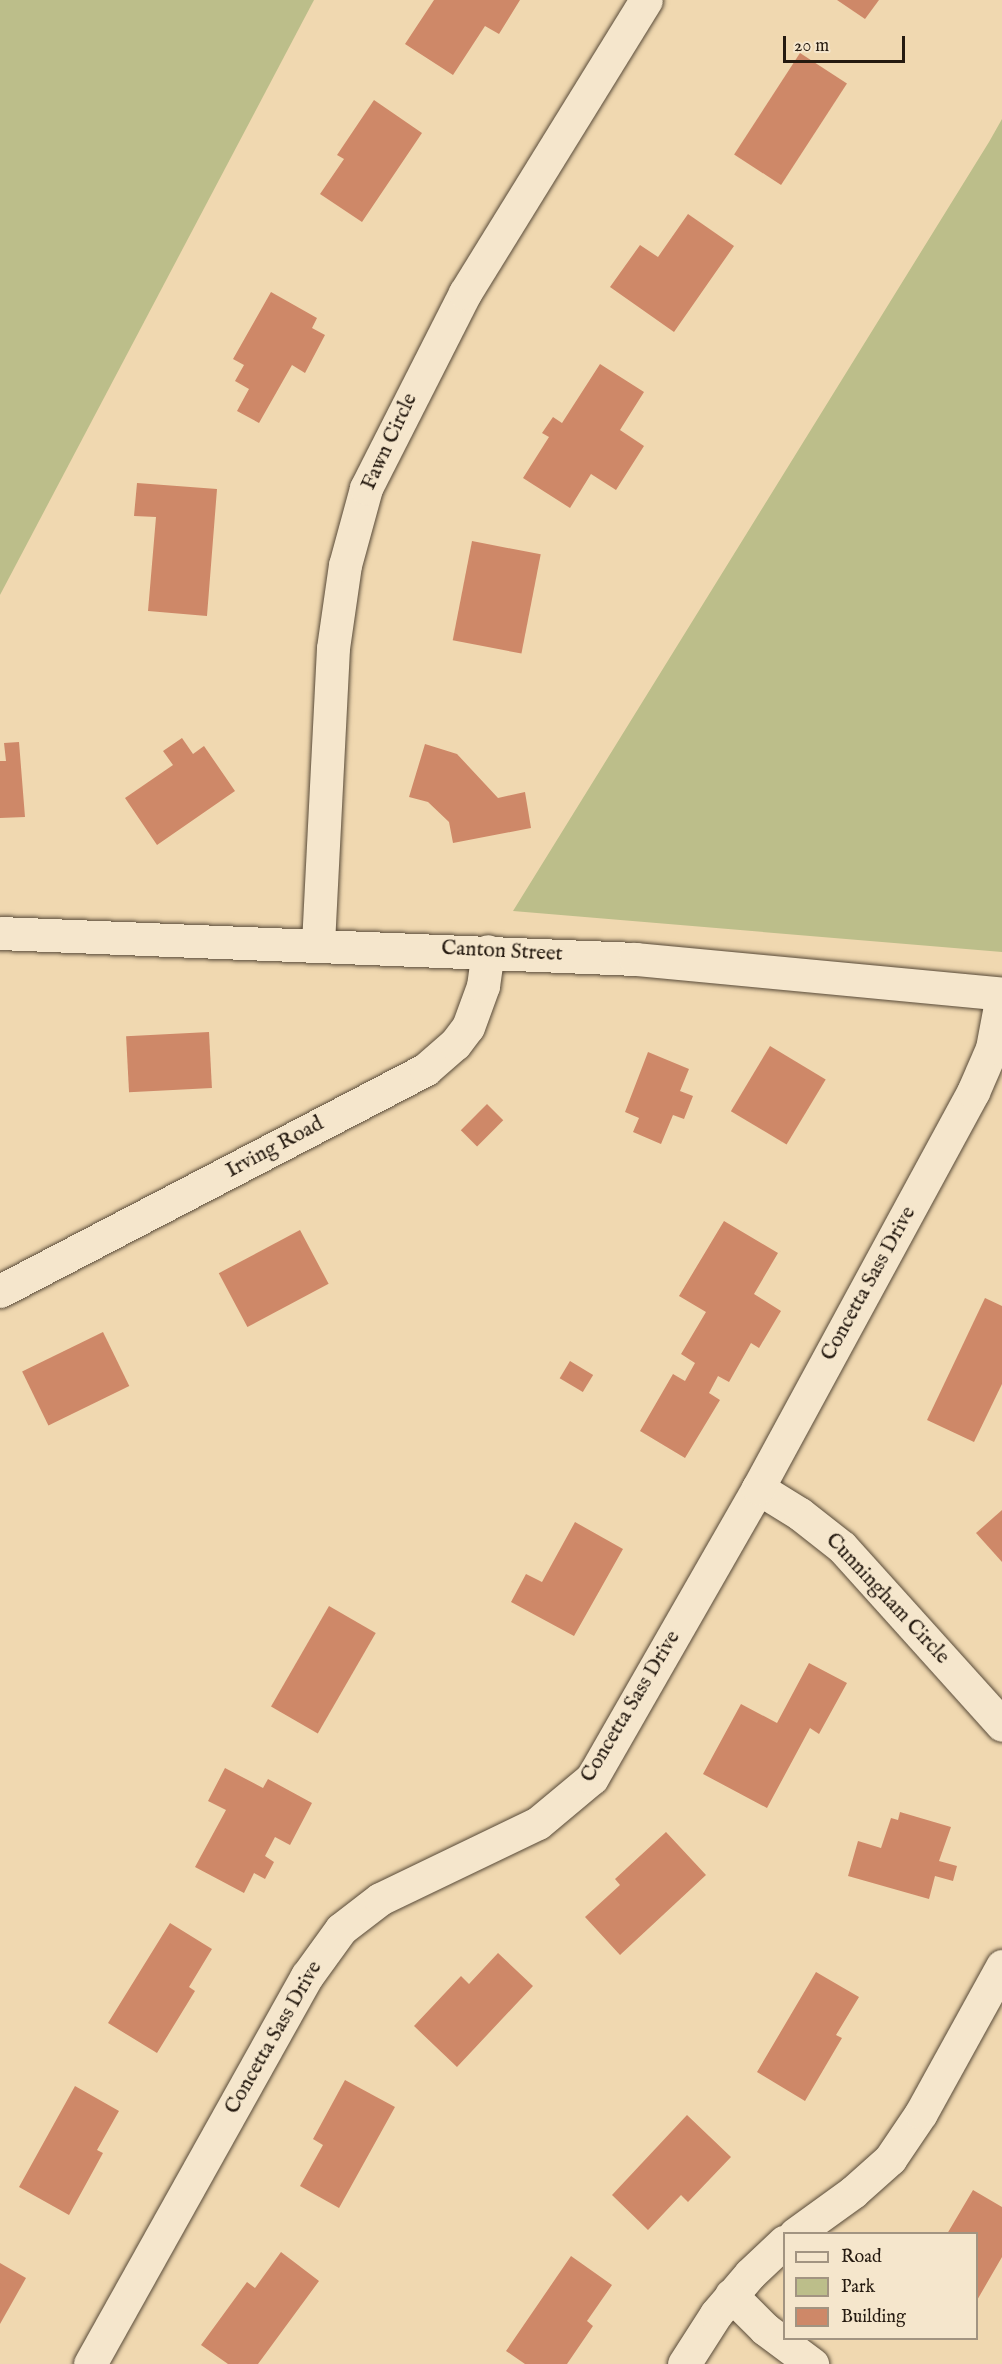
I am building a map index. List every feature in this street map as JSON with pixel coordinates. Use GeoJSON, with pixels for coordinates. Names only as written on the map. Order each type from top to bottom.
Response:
{"type":"FeatureCollection","features":[{"type":"Feature","properties":{"kind":"street","name":"Fawn Circle"},"geometry":{"type":"LineString","coordinates":[[318,944],[333,648],[345,565],[366,489],[465,293],[646,0]]}},
{"type":"Feature","properties":{"kind":"street","name":"Canton Street"},"geometry":{"type":"LineString","coordinates":[[0,933],[488,951],[772,969],[1002,994]]}},
{"type":"Feature","properties":{"kind":"street","name":"Irving Road"},"geometry":{"type":"LineString","coordinates":[[0,1291],[426,1069],[455,1044],[468,1027],[483,986],[488,951]]}},
{"type":"Feature","properties":{"kind":"street","name":"Concetta Sass Drive"},"geometry":{"type":"LineString","coordinates":[[90,2364],[324,1950],[340,1929],[380,1899],[538,1823],[577,1795],[604,1760],[758,1488],[984,1071],[1002,994]]}},
{"type":"Feature","properties":{"kind":"street","name":"Cunningham Circle"},"geometry":{"type":"LineString","coordinates":[[758,1488],[800,1514],[842,1547],[1002,1725]]}},
{"type":"Feature","properties":{"kind":"street"},"geometry":{"type":"LineString","coordinates":[[798,2232],[853,2192],[890,2158],[921,2113],[1002,1966]]}},
{"type":"Feature","properties":{"kind":"street"},"geometry":{"type":"LineString","coordinates":[[684,2364],[731,2295],[783,2243]]}},
{"type":"Feature","properties":{"kind":"street"},"geometry":{"type":"LineString","coordinates":[[731,2295],[765,2329],[812,2364]]}},
{"type":"Feature","properties":{"kind":"green space"},"geometry":{"type":"Polygon","coordinates":[[[0,0],[314,0],[0,595],[0,0]]]}},
{"type":"Feature","properties":{"kind":"green space"},"geometry":{"type":"Polygon","coordinates":[[[1002,119],[1002,952],[513,911],[989,142],[1002,119]]]}},
{"type":"Feature","properties":{"kind":"building"},"geometry":{"type":"Polygon","coordinates":[[[434,0],[520,0],[499,34],[485,26],[453,75],[405,44],[434,0]]]}},
{"type":"Feature","properties":{"kind":"building"},"geometry":{"type":"Polygon","coordinates":[[[837,0],[879,0],[865,19],[837,0]]]}},
{"type":"Feature","properties":{"kind":"building"},"geometry":{"type":"Polygon","coordinates":[[[800,53],[847,83],[781,185],[734,154],[800,53]]]}},
{"type":"Feature","properties":{"kind":"building"},"geometry":{"type":"Polygon","coordinates":[[[374,100],[422,133],[362,222],[320,194],[344,159],[337,155],[374,100]]]}},
{"type":"Feature","properties":{"kind":"building"},"geometry":{"type":"Polygon","coordinates":[[[688,214],[734,246],[674,332],[610,287],[640,245],[658,257],[688,214]]]}},
{"type":"Feature","properties":{"kind":"building"},"geometry":{"type":"Polygon","coordinates":[[[271,292],[317,318],[312,328],[325,335],[305,373],[292,365],[259,423],[237,411],[249,389],[235,381],[244,365],[233,359],[271,292]]]}},
{"type":"Feature","properties":{"kind":"building"},"geometry":{"type":"Polygon","coordinates":[[[600,364],[644,392],[620,430],[644,446],[616,490],[591,474],[570,508],[523,478],[549,437],[542,433],[553,417],[562,423],[600,364]]]}},
{"type":"Feature","properties":{"kind":"building"},"geometry":{"type":"Polygon","coordinates":[[[137,483],[217,489],[207,616],[148,611],[156,517],[134,516],[137,483]]]}},
{"type":"Feature","properties":{"kind":"building"},"geometry":{"type":"Polygon","coordinates":[[[472,541],[541,554],[521,654],[453,640],[472,541]]]}},
{"type":"Feature","properties":{"kind":"building"},"geometry":{"type":"Polygon","coordinates":[[[182,738],[193,754],[204,746],[235,791],[157,845],[125,798],[173,765],[163,751],[182,738]]]}},
{"type":"Feature","properties":{"kind":"building"},"geometry":{"type":"Polygon","coordinates":[[[19,742],[25,817],[0,818],[0,761],[6,761],[4,743],[19,742]]]}},
{"type":"Feature","properties":{"kind":"building"},"geometry":{"type":"Polygon","coordinates":[[[425,744],[457,754],[498,798],[525,792],[531,828],[453,843],[449,822],[428,802],[409,797],[425,744]]]}},
{"type":"Feature","properties":{"kind":"building"},"geometry":{"type":"Polygon","coordinates":[[[209,1032],[212,1088],[129,1092],[126,1036],[209,1032]]]}},
{"type":"Feature","properties":{"kind":"building"},"geometry":{"type":"Polygon","coordinates":[[[770,1046],[826,1079],[787,1145],[731,1111],[770,1046]]]}},
{"type":"Feature","properties":{"kind":"building"},"geometry":{"type":"Polygon","coordinates":[[[648,1052],[689,1069],[680,1091],[693,1096],[684,1119],[673,1115],[661,1144],[633,1132],[639,1118],[625,1112],[648,1052]]]}},
{"type":"Feature","properties":{"kind":"building"},"geometry":{"type":"Polygon","coordinates":[[[487,1104],[503,1120],[477,1146],[461,1130],[487,1104]]]}},
{"type":"Feature","properties":{"kind":"building"},"geometry":{"type":"Polygon","coordinates":[[[724,1221],[778,1253],[754,1294],[781,1311],[759,1348],[751,1343],[729,1382],[718,1376],[709,1393],[720,1400],[685,1458],[640,1431],[673,1374],[685,1381],[695,1363],[681,1354],[706,1312],[679,1296],[724,1221]]]}},
{"type":"Feature","properties":{"kind":"building"},"geometry":{"type":"Polygon","coordinates":[[[300,1230],[329,1284],[247,1327],[219,1273],[300,1230]]]}},
{"type":"Feature","properties":{"kind":"building"},"geometry":{"type":"Polygon","coordinates":[[[985,1298],[1002,1306],[1002,1384],[974,1442],[927,1420],[985,1298]]]}},
{"type":"Feature","properties":{"kind":"building"},"geometry":{"type":"Polygon","coordinates":[[[103,1332],[129,1386],[48,1425],[22,1371],[103,1332]]]}},
{"type":"Feature","properties":{"kind":"building"},"geometry":{"type":"Polygon","coordinates":[[[570,1361],[593,1375],[583,1392],[560,1378],[570,1361]]]}},
{"type":"Feature","properties":{"kind":"building"},"geometry":{"type":"Polygon","coordinates":[[[1002,1510],[1002,1562],[976,1533],[1002,1510]]]}},
{"type":"Feature","properties":{"kind":"building"},"geometry":{"type":"Polygon","coordinates":[[[575,1522],[623,1549],[574,1636],[511,1602],[526,1574],[542,1582],[575,1522]]]}},
{"type":"Feature","properties":{"kind":"building"},"geometry":{"type":"Polygon","coordinates":[[[329,1606],[376,1633],[318,1733],[271,1706],[329,1606]]]}},
{"type":"Feature","properties":{"kind":"building"},"geometry":{"type":"Polygon","coordinates":[[[809,1663],[847,1683],[819,1734],[810,1728],[767,1808],[703,1774],[741,1704],[777,1723],[809,1663]]]}},
{"type":"Feature","properties":{"kind":"building"},"geometry":{"type":"Polygon","coordinates":[[[225,1768],[263,1788],[268,1779],[312,1803],[290,1845],[275,1837],[265,1856],[274,1862],[265,1879],[254,1873],[244,1893],[195,1867],[226,1810],[208,1801],[225,1768]]]}},
{"type":"Feature","properties":{"kind":"building"},"geometry":{"type":"Polygon","coordinates":[[[900,1812],[951,1827],[939,1861],[957,1866],[953,1881],[935,1876],[929,1899],[848,1876],[858,1841],[881,1848],[891,1818],[898,1820],[900,1812]]]}},
{"type":"Feature","properties":{"kind":"building"},"geometry":{"type":"Polygon","coordinates":[[[666,1832],[706,1875],[620,1955],[585,1917],[620,1885],[615,1879],[666,1832]]]}},
{"type":"Feature","properties":{"kind":"building"},"geometry":{"type":"Polygon","coordinates":[[[170,1923],[212,1949],[189,1987],[195,1991],[157,2053],[108,2023],[170,1923]]]}},
{"type":"Feature","properties":{"kind":"building"},"geometry":{"type":"Polygon","coordinates":[[[498,1953],[533,1986],[457,2067],[414,2026],[461,1976],[469,1984],[498,1953]]]}},
{"type":"Feature","properties":{"kind":"building"},"geometry":{"type":"Polygon","coordinates":[[[816,1972],[859,1997],[836,2035],[842,2038],[805,2101],[757,2072],[816,1972]]]}},
{"type":"Feature","properties":{"kind":"building"},"geometry":{"type":"Polygon","coordinates":[[[345,2080],[395,2107],[339,2208],[300,2186],[323,2145],[313,2139],[345,2080]]]}},
{"type":"Feature","properties":{"kind":"building"},"geometry":{"type":"Polygon","coordinates":[[[75,2086],[119,2111],[97,2150],[103,2153],[69,2215],[19,2187],[75,2086]]]}},
{"type":"Feature","properties":{"kind":"building"},"geometry":{"type":"Polygon","coordinates":[[[687,2115],[731,2157],[688,2202],[681,2195],[648,2230],[612,2195],[687,2115]]]}},
{"type":"Feature","properties":{"kind":"building"},"geometry":{"type":"Polygon","coordinates":[[[973,2190],[1002,2207],[1002,2257],[978,2299],[978,2232],[948,2232],[973,2190]]]}},
{"type":"Feature","properties":{"kind":"building"},"geometry":{"type":"Polygon","coordinates":[[[281,2252],[319,2281],[258,2364],[228,2364],[201,2345],[247,2282],[255,2288],[281,2252]]]}},
{"type":"Feature","properties":{"kind":"building"},"geometry":{"type":"Polygon","coordinates":[[[571,2256],[612,2285],[587,2321],[593,2326],[567,2364],[525,2364],[506,2351],[571,2256]]]}},
{"type":"Feature","properties":{"kind":"building"},"geometry":{"type":"Polygon","coordinates":[[[0,2263],[26,2278],[0,2324],[0,2263]]]}}]}
